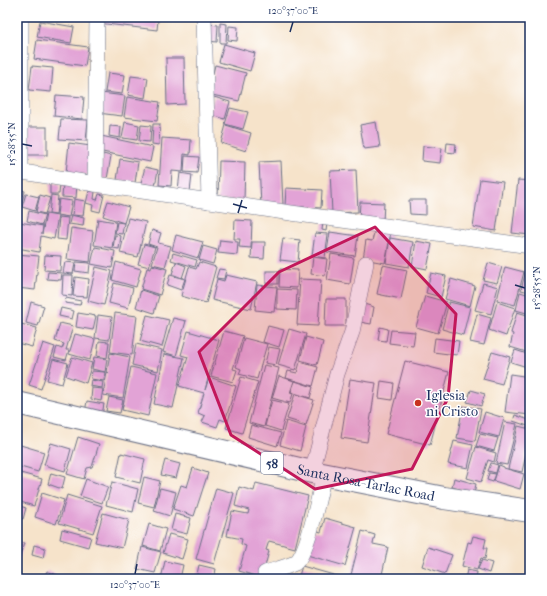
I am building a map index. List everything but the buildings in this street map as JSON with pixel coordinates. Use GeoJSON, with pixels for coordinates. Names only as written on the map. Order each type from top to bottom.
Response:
{"type":"FeatureCollection","features":[{"type":"Feature","properties":{"kind":"highway","name":"Santa Rosa-Tarlac Road"},"geometry":{"type":"LineString","coordinates":[[17,403],[318,473],[444,498],[530,511]]}},
{"type":"Feature","properties":{"kind":"street"},"geometry":{"type":"LineString","coordinates":[[21,17],[19,172],[209,201],[530,246]]}},
{"type":"Feature","properties":{"kind":"street"},"geometry":{"type":"LineString","coordinates":[[95,184],[97,17]]}},
{"type":"Feature","properties":{"kind":"street"},"geometry":{"type":"LineString","coordinates":[[204,17],[209,201]]}},
{"type":"Feature","properties":{"kind":"street"},"geometry":{"type":"LineString","coordinates":[[265,573],[295,562],[302,554],[311,527],[318,473],[337,374],[352,332],[366,263]]}},
{"type":"Feature","properties":{"kind":"highlighted area"},"geometry":{"type":"Polygon","coordinates":[[[375,227],[456,314],[448,398],[412,469],[315,489],[231,435],[199,352],[279,272],[375,227]]]}},
{"type":"Feature","properties":{"kind":"place","name":"Iglesia ni Cristo"},"geometry":{"type":"Point","coordinates":[418,403]}}]}
